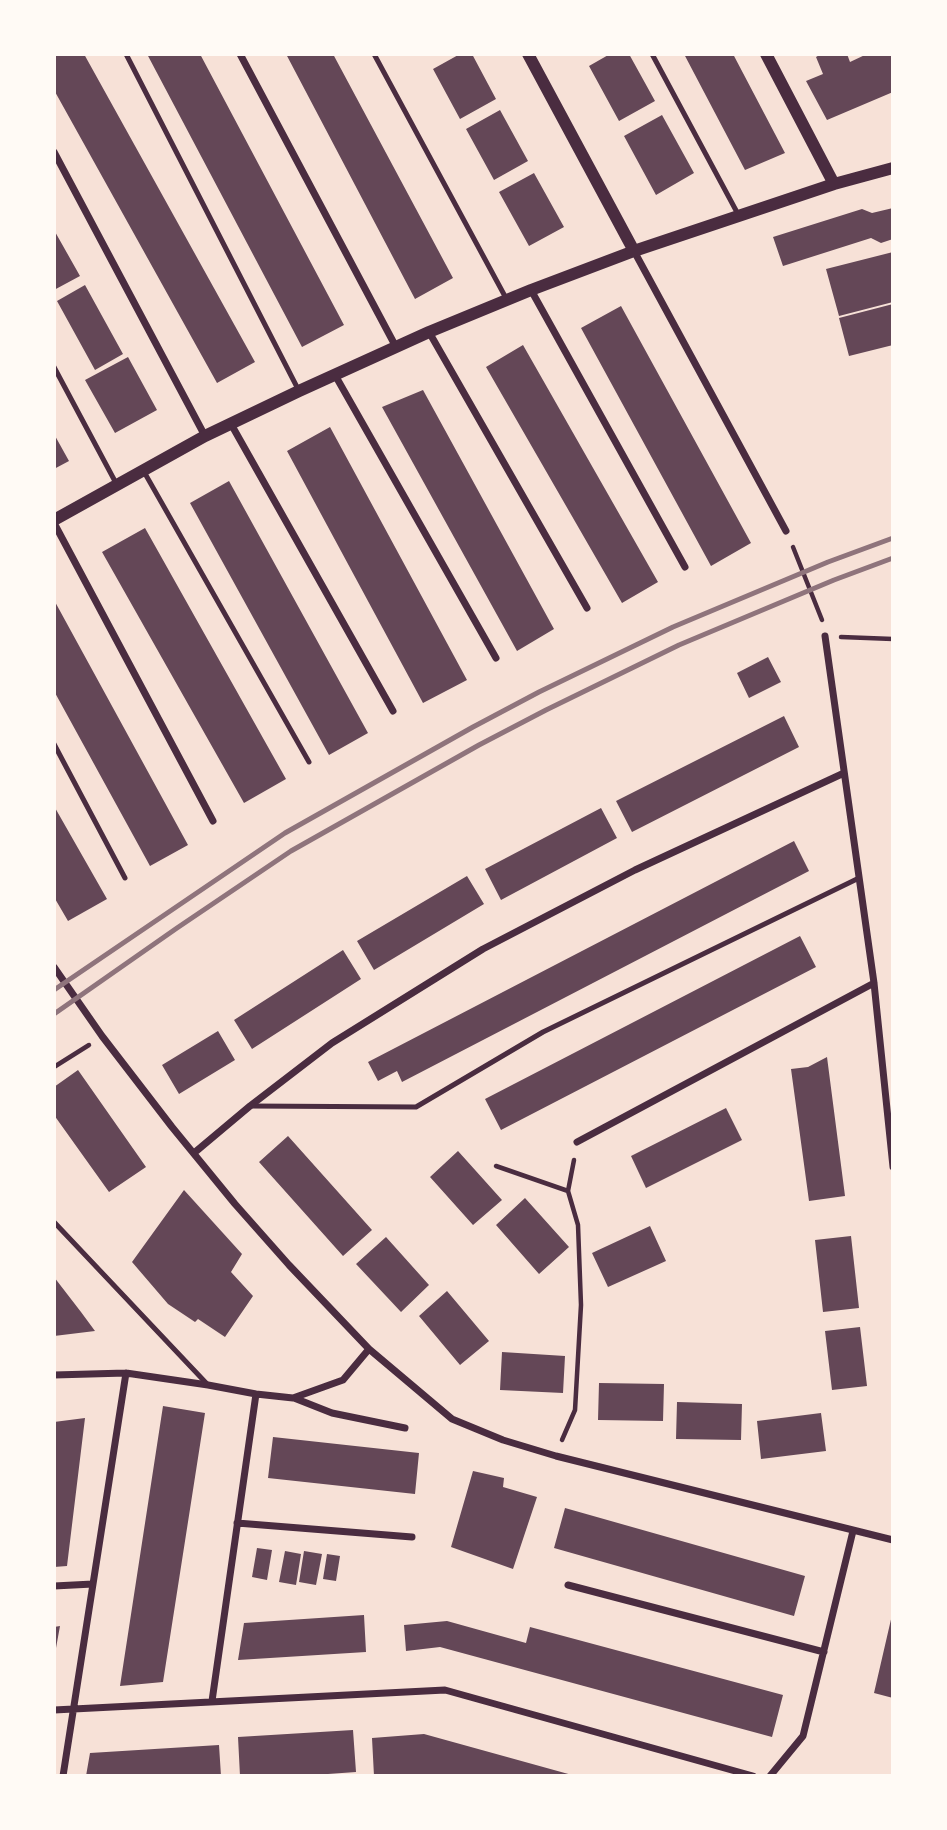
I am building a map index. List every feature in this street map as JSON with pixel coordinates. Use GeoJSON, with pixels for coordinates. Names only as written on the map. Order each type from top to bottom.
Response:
{"type":"FeatureCollection","features":[{"type":"Feature","properties":{"kind":"street"},"geometry":{"type":"LineString","coordinates":[[240,54],[396,348]]}},
{"type":"Feature","properties":{"kind":"street"},"geometry":{"type":"LineString","coordinates":[[528,54],[786,531]]}},
{"type":"Feature","properties":{"kind":"street"},"geometry":{"type":"LineString","coordinates":[[766,54],[834,184]]}},
{"type":"Feature","properties":{"kind":"street"},"geometry":{"type":"LineString","coordinates":[[54,152],[205,436]]}},
{"type":"Feature","properties":{"kind":"street"},"geometry":{"type":"LineString","coordinates":[[213,821],[54,522],[205,436],[429,332],[634,251],[834,184],[893,168]]}},
{"type":"Feature","properties":{"kind":"street"},"geometry":{"type":"LineString","coordinates":[[531,290],[685,567]]}},
{"type":"Feature","properties":{"kind":"street"},"geometry":{"type":"LineString","coordinates":[[429,332],[587,608]]}},
{"type":"Feature","properties":{"kind":"street"},"geometry":{"type":"LineString","coordinates":[[335,375],[496,658]]}},
{"type":"Feature","properties":{"kind":"street"},"geometry":{"type":"LineString","coordinates":[[231,424],[393,711]]}},
{"type":"Feature","properties":{"kind":"street"},"geometry":{"type":"LineString","coordinates":[[825,636],[874,983],[893,1167]]}},
{"type":"Feature","properties":{"kind":"street"},"geometry":{"type":"LineString","coordinates":[[194,1153],[332,1043],[483,949],[635,870],[844,773]]}},
{"type":"Feature","properties":{"kind":"street"},"geometry":{"type":"LineString","coordinates":[[54,967],[102,1036],[235,1204],[369,1349],[452,1419],[503,1440],[556,1456],[893,1540]]}},
{"type":"Feature","properties":{"kind":"street"},"geometry":{"type":"LineString","coordinates":[[577,1142],[874,983]]}},
{"type":"Feature","properties":{"kind":"street"},"geometry":{"type":"LineString","coordinates":[[293,1398],[343,1380],[369,1349]]}},
{"type":"Feature","properties":{"kind":"street"},"geometry":{"type":"LineString","coordinates":[[63,1776],[126,1373]]}},
{"type":"Feature","properties":{"kind":"street"},"geometry":{"type":"LineString","coordinates":[[54,1375],[126,1373],[208,1385],[293,1398],[332,1413],[405,1428]]}},
{"type":"Feature","properties":{"kind":"street"},"geometry":{"type":"LineString","coordinates":[[212,1701],[256,1394]]}},
{"type":"Feature","properties":{"kind":"street"},"geometry":{"type":"LineString","coordinates":[[237,1523],[412,1537]]}},
{"type":"Feature","properties":{"kind":"street"},"geometry":{"type":"LineString","coordinates":[[770,1776],[803,1735],[853,1531]]}},
{"type":"Feature","properties":{"kind":"street"},"geometry":{"type":"LineString","coordinates":[[54,1586],[93,1584]]}},
{"type":"Feature","properties":{"kind":"street"},"geometry":{"type":"LineString","coordinates":[[568,1585],[824,1652]]}},
{"type":"Feature","properties":{"kind":"street"},"geometry":{"type":"LineString","coordinates":[[54,1710],[445,1690],[753,1776]]}},
{"type":"Feature","properties":{"kind":"lane"},"geometry":{"type":"LineString","coordinates":[[126,54],[299,391]]}},
{"type":"Feature","properties":{"kind":"lane"},"geometry":{"type":"LineString","coordinates":[[374,54],[507,300]]}},
{"type":"Feature","properties":{"kind":"lane"},"geometry":{"type":"LineString","coordinates":[[652,54],[739,216]]}},
{"type":"Feature","properties":{"kind":"lane"},"geometry":{"type":"LineString","coordinates":[[54,367],[117,485]]}},
{"type":"Feature","properties":{"kind":"lane"},"geometry":{"type":"LineString","coordinates":[[143,470],[309,762]]}},
{"type":"Feature","properties":{"kind":"lane"},"geometry":{"type":"LineString","coordinates":[[54,744],[125,878]]}},
{"type":"Feature","properties":{"kind":"lane"},"geometry":{"type":"LineString","coordinates":[[250,1106],[416,1107],[543,1032],[859,878]]}},
{"type":"Feature","properties":{"kind":"lane"},"geometry":{"type":"LineString","coordinates":[[54,1222],[208,1385]]}},
{"type":"Feature","properties":{"kind":"path"},"geometry":{"type":"LineString","coordinates":[[786,531],[821,615]]}},
{"type":"Feature","properties":{"kind":"path"},"geometry":{"type":"LineString","coordinates":[[825,636],[893,639]]}},
{"type":"Feature","properties":{"kind":"path"},"geometry":{"type":"LineString","coordinates":[[54,1067],[81,1049]]}},
{"type":"Feature","properties":{"kind":"path"},"geometry":{"type":"LineString","coordinates":[[556,1456],[575,1410],[581,1305],[578,1225],[568,1191],[577,1142]]}},
{"type":"Feature","properties":{"kind":"path"},"geometry":{"type":"LineString","coordinates":[[496,1166],[568,1191]]}},
{"type":"Feature","properties":{"kind":"building"},"geometry":{"type":"Polygon","coordinates":[[[54,54],[84,54],[255,362],[217,383],[54,90],[54,54]]]}},
{"type":"Feature","properties":{"kind":"building"},"geometry":{"type":"Polygon","coordinates":[[[147,54],[200,54],[344,325],[302,347],[147,54]]]}},
{"type":"Feature","properties":{"kind":"building"},"geometry":{"type":"Polygon","coordinates":[[[286,54],[333,54],[453,278],[415,299],[286,54]]]}},
{"type":"Feature","properties":{"kind":"building"},"geometry":{"type":"Polygon","coordinates":[[[460,54],[472,54],[496,99],[460,119],[433,69],[460,54]]]}},
{"type":"Feature","properties":{"kind":"building"},"geometry":{"type":"Polygon","coordinates":[[[610,54],[629,54],[655,101],[619,121],[589,66],[610,54]]]}},
{"type":"Feature","properties":{"kind":"building"},"geometry":{"type":"Polygon","coordinates":[[[684,54],[733,54],[785,153],[745,170],[684,54]]]}},
{"type":"Feature","properties":{"kind":"building"},"geometry":{"type":"Polygon","coordinates":[[[821,54],[847,54],[850,62],[867,54],[893,54],[893,92],[827,120],[806,81],[823,74],[816,57],[821,54]]]}},
{"type":"Feature","properties":{"kind":"building"},"geometry":{"type":"Polygon","coordinates":[[[500,110],[528,161],[494,180],[466,129],[500,110]]]}},
{"type":"Feature","properties":{"kind":"building"},"geometry":{"type":"Polygon","coordinates":[[[662,115],[694,173],[656,195],[624,136],[662,115]]]}},
{"type":"Feature","properties":{"kind":"building"},"geometry":{"type":"Polygon","coordinates":[[[534,173],[564,227],[529,246],[499,192],[534,173]]]}},
{"type":"Feature","properties":{"kind":"building"},"geometry":{"type":"Polygon","coordinates":[[[893,208],[893,239],[881,243],[871,238],[783,266],[773,237],[862,209],[872,213],[893,208]]]}},
{"type":"Feature","properties":{"kind":"building"},"geometry":{"type":"Polygon","coordinates":[[[54,230],[80,276],[54,290],[54,230]]]}},
{"type":"Feature","properties":{"kind":"building"},"geometry":{"type":"Polygon","coordinates":[[[893,252],[893,302],[839,316],[826,269],[893,252]]]}},
{"type":"Feature","properties":{"kind":"building"},"geometry":{"type":"Polygon","coordinates":[[[85,285],[123,354],[95,370],[57,301],[85,285]]]}},
{"type":"Feature","properties":{"kind":"building"},"geometry":{"type":"Polygon","coordinates":[[[893,304],[893,345],[849,356],[839,318],[893,304]]]}},
{"type":"Feature","properties":{"kind":"building"},"geometry":{"type":"Polygon","coordinates":[[[621,306],[751,543],[711,566],[581,328],[621,306]]]}},
{"type":"Feature","properties":{"kind":"building"},"geometry":{"type":"Polygon","coordinates":[[[523,345],[658,582],[622,603],[486,367],[523,345]]]}},
{"type":"Feature","properties":{"kind":"building"},"geometry":{"type":"Polygon","coordinates":[[[128,357],[157,410],[115,433],[85,380],[128,357]]]}},
{"type":"Feature","properties":{"kind":"building"},"geometry":{"type":"Polygon","coordinates":[[[423,390],[554,629],[517,651],[382,407],[423,390]]]}},
{"type":"Feature","properties":{"kind":"building"},"geometry":{"type":"Polygon","coordinates":[[[330,427],[467,680],[423,703],[287,451],[330,427]]]}},
{"type":"Feature","properties":{"kind":"building"},"geometry":{"type":"Polygon","coordinates":[[[54,434],[69,461],[54,469],[54,434]]]}},
{"type":"Feature","properties":{"kind":"building"},"geometry":{"type":"Polygon","coordinates":[[[229,481],[368,733],[329,755],[190,503],[229,481]]]}},
{"type":"Feature","properties":{"kind":"building"},"geometry":{"type":"Polygon","coordinates":[[[145,528],[286,779],[244,803],[102,552],[145,528]]]}},
{"type":"Feature","properties":{"kind":"building"},"geometry":{"type":"Polygon","coordinates":[[[54,600],[188,845],[150,866],[54,691],[54,600]]]}},
{"type":"Feature","properties":{"kind":"building"},"geometry":{"type":"Polygon","coordinates":[[[768,657],[781,682],[749,698],[737,673],[768,657]]]}},
{"type":"Feature","properties":{"kind":"building"},"geometry":{"type":"Polygon","coordinates":[[[784,716],[799,747],[632,832],[616,801],[784,716]]]}},
{"type":"Feature","properties":{"kind":"building"},"geometry":{"type":"Polygon","coordinates":[[[54,806],[107,899],[68,921],[54,897],[54,806]]]}},
{"type":"Feature","properties":{"kind":"building"},"geometry":{"type":"Polygon","coordinates":[[[601,808],[617,838],[501,900],[485,869],[601,808]]]}},
{"type":"Feature","properties":{"kind":"building"},"geometry":{"type":"Polygon","coordinates":[[[794,841],[809,871],[402,1082],[397,1071],[378,1081],[368,1062],[794,841]]]}},
{"type":"Feature","properties":{"kind":"building"},"geometry":{"type":"Polygon","coordinates":[[[467,876],[484,904],[374,970],[357,941],[467,876]]]}},
{"type":"Feature","properties":{"kind":"building"},"geometry":{"type":"Polygon","coordinates":[[[800,936],[816,967],[501,1130],[485,1099],[800,936]]]}},
{"type":"Feature","properties":{"kind":"building"},"geometry":{"type":"Polygon","coordinates":[[[343,950],[361,979],[252,1049],[234,1020],[343,950]]]}},
{"type":"Feature","properties":{"kind":"building"},"geometry":{"type":"Polygon","coordinates":[[[218,1031],[235,1060],[179,1094],[162,1065],[218,1031]]]}},
{"type":"Feature","properties":{"kind":"building"},"geometry":{"type":"Polygon","coordinates":[[[827,1057],[845,1196],[809,1201],[791,1069],[808,1067],[827,1057]]]}},
{"type":"Feature","properties":{"kind":"building"},"geometry":{"type":"Polygon","coordinates":[[[78,1070],[146,1167],[109,1192],[54,1115],[54,1087],[78,1070]]]}},
{"type":"Feature","properties":{"kind":"building"},"geometry":{"type":"Polygon","coordinates":[[[726,1108],[742,1140],[646,1188],[631,1156],[726,1108]]]}},
{"type":"Feature","properties":{"kind":"building"},"geometry":{"type":"Polygon","coordinates":[[[288,1136],[372,1230],[343,1256],[259,1162],[288,1136]]]}},
{"type":"Feature","properties":{"kind":"building"},"geometry":{"type":"Polygon","coordinates":[[[458,1151],[502,1200],[473,1225],[430,1177],[458,1151]]]}},
{"type":"Feature","properties":{"kind":"building"},"geometry":{"type":"Polygon","coordinates":[[[184,1190],[242,1254],[231,1272],[253,1296],[225,1337],[168,1304],[132,1262],[184,1190]]]}},
{"type":"Feature","properties":{"kind":"building"},"geometry":{"type":"Polygon","coordinates":[[[525,1198],[569,1247],[539,1274],[496,1225],[525,1198]]]}},
{"type":"Feature","properties":{"kind":"building"},"geometry":{"type":"Polygon","coordinates":[[[650,1226],[666,1261],[608,1287],[592,1253],[650,1226]]]}},
{"type":"Feature","properties":{"kind":"building"},"geometry":{"type":"Polygon","coordinates":[[[851,1236],[859,1308],[823,1312],[815,1240],[851,1236]]]}},
{"type":"Feature","properties":{"kind":"building"},"geometry":{"type":"Polygon","coordinates":[[[386,1237],[429,1285],[401,1312],[356,1264],[386,1237]]]}},
{"type":"Feature","properties":{"kind":"building"},"geometry":{"type":"Polygon","coordinates":[[[54,1277],[81,1312],[95,1331],[54,1336],[54,1277]]]}},
{"type":"Feature","properties":{"kind":"building"},"geometry":{"type":"Polygon","coordinates":[[[447,1291],[489,1341],[460,1365],[419,1316],[447,1291]]]}},
{"type":"Feature","properties":{"kind":"building"},"geometry":{"type":"Polygon","coordinates":[[[860,1327],[867,1386],[832,1390],[825,1331],[860,1327]]]}},
{"type":"Feature","properties":{"kind":"building"},"geometry":{"type":"Polygon","coordinates":[[[502,1352],[565,1356],[563,1393],[500,1390],[502,1352]]]}},
{"type":"Feature","properties":{"kind":"building"},"geometry":{"type":"Polygon","coordinates":[[[599,1383],[664,1384],[663,1421],[598,1420],[599,1383]]]}},
{"type":"Feature","properties":{"kind":"building"},"geometry":{"type":"Polygon","coordinates":[[[677,1402],[742,1404],[741,1440],[676,1439],[677,1402]]]}},
{"type":"Feature","properties":{"kind":"building"},"geometry":{"type":"Polygon","coordinates":[[[163,1406],[205,1413],[163,1682],[120,1686],[163,1406]]]}},
{"type":"Feature","properties":{"kind":"building"},"geometry":{"type":"Polygon","coordinates":[[[821,1413],[826,1451],[761,1459],[757,1421],[821,1413]]]}},
{"type":"Feature","properties":{"kind":"building"},"geometry":{"type":"Polygon","coordinates":[[[85,1418],[67,1566],[54,1567],[54,1422],[85,1418]]]}},
{"type":"Feature","properties":{"kind":"building"},"geometry":{"type":"Polygon","coordinates":[[[273,1437],[419,1453],[415,1494],[268,1478],[273,1437]]]}},
{"type":"Feature","properties":{"kind":"building"},"geometry":{"type":"Polygon","coordinates":[[[473,1471],[504,1478],[503,1487],[537,1497],[513,1569],[451,1547],[473,1471]]]}},
{"type":"Feature","properties":{"kind":"building"},"geometry":{"type":"Polygon","coordinates":[[[565,1508],[805,1576],[794,1616],[554,1548],[565,1508]]]}},
{"type":"Feature","properties":{"kind":"building"},"geometry":{"type":"Polygon","coordinates":[[[257,1548],[272,1550],[267,1580],[252,1577],[257,1548]]]}},
{"type":"Feature","properties":{"kind":"building"},"geometry":{"type":"Polygon","coordinates":[[[285,1551],[301,1554],[296,1585],[279,1582],[285,1551]]]}},
{"type":"Feature","properties":{"kind":"building"},"geometry":{"type":"Polygon","coordinates":[[[304,1551],[322,1554],[316,1585],[299,1582],[304,1551]]]}},
{"type":"Feature","properties":{"kind":"building"},"geometry":{"type":"Polygon","coordinates":[[[327,1554],[340,1556],[336,1581],[323,1579],[327,1554]]]}},
{"type":"Feature","properties":{"kind":"building"},"geometry":{"type":"Polygon","coordinates":[[[364,1615],[366,1652],[238,1660],[244,1623],[364,1615]]]}},
{"type":"Feature","properties":{"kind":"building"},"geometry":{"type":"Polygon","coordinates":[[[893,1615],[893,1698],[874,1693],[893,1615]]]}},
{"type":"Feature","properties":{"kind":"building"},"geometry":{"type":"Polygon","coordinates":[[[447,1621],[526,1643],[530,1627],[783,1695],[772,1737],[440,1647],[406,1651],[404,1625],[447,1621]]]}},
{"type":"Feature","properties":{"kind":"building"},"geometry":{"type":"Polygon","coordinates":[[[60,1626],[56,1648],[54,1648],[54,1627],[60,1626]]]}},
{"type":"Feature","properties":{"kind":"building"},"geometry":{"type":"Polygon","coordinates":[[[353,1730],[356,1772],[240,1776],[238,1737],[353,1730]]]}},
{"type":"Feature","properties":{"kind":"building"},"geometry":{"type":"Polygon","coordinates":[[[424,1734],[572,1776],[374,1776],[372,1738],[424,1734]]]}},
{"type":"Feature","properties":{"kind":"building"},"geometry":{"type":"Polygon","coordinates":[[[219,1745],[221,1776],[86,1776],[90,1753],[219,1745]]]}},
{"type":"Feature","properties":{"kind":"railway"},"geometry":{"type":"LineString","coordinates":[[54,990],[285,833],[473,727],[673,627],[828,562],[893,538]]}},
{"type":"Feature","properties":{"kind":"railway"},"geometry":{"type":"LineString","coordinates":[[54,1014],[291,851],[479,745],[679,645],[893,558]]}}]}
